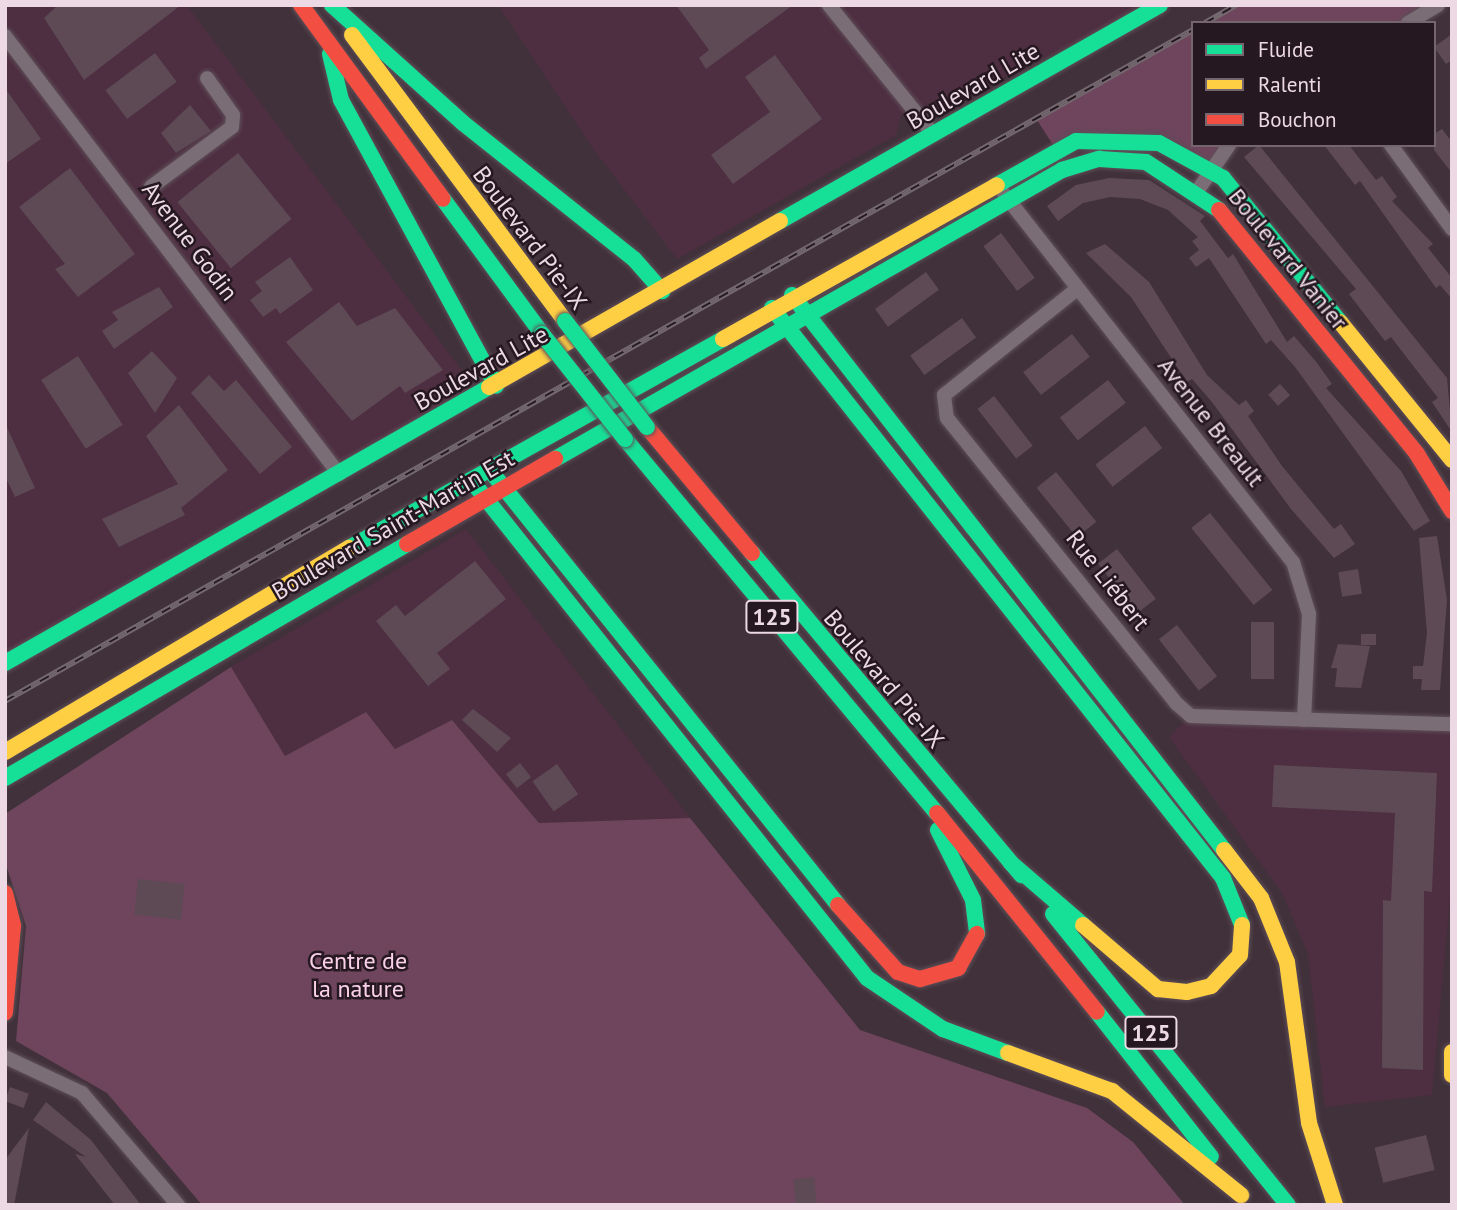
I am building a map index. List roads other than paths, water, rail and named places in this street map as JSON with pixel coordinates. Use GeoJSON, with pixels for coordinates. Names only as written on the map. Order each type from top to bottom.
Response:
{"type":"FeatureCollection","features":[{"type":"Feature","properties":{"kind":"main road","name":"Boulevard Pie-IX"},"geometry":{"type":"LineString","coordinates":[[301,5],[542,334],[1245,1200]]}},
{"type":"Feature","properties":{"kind":"main road","name":"Boulevard Pie-IX"},"geometry":{"type":"LineString","coordinates":[[332,5],[565,321],[648,427],[1011,863],[1288,1205]]}},
{"type":"Feature","properties":{"kind":"main road"},"geometry":{"type":"LineString","coordinates":[[332,5],[463,123],[634,259],[662,291]]}},
{"type":"Feature","properties":{"kind":"main road","name":"Boulevard Lite"},"geometry":{"type":"LineString","coordinates":[[5,663],[496,386],[1160,5]]}},
{"type":"Feature","properties":{"kind":"main road"},"geometry":{"type":"LineString","coordinates":[[328,43],[341,100],[496,386]]}},
{"type":"Feature","properties":{"kind":"main road","name":"Boulevard Vanier"},"geometry":{"type":"LineString","coordinates":[[792,295],[1050,150],[1103,138],[1159,143],[1212,170],[1452,460]]}},
{"type":"Feature","properties":{"kind":"main road","name":"Boulevard Vanier"},"geometry":{"type":"LineString","coordinates":[[806,315],[1062,170],[1099,159],[1146,162],[1198,190],[1417,454],[1452,511]]}},
{"type":"Feature","properties":{"kind":"main road"},"geometry":{"type":"LineString","coordinates":[[792,295],[1261,898],[1287,962],[1309,1123],[1335,1205]]}},
{"type":"Feature","properties":{"kind":"main road","name":"Boulevard Saint-Martin Est"},"geometry":{"type":"LineString","coordinates":[[5,752],[212,625],[792,295]]}},
{"type":"Feature","properties":{"kind":"main road"},"geometry":{"type":"LineString","coordinates":[[772,308],[1223,878],[1243,915],[1240,955],[1211,986],[1187,992],[1158,989],[1011,863]]}},
{"type":"Feature","properties":{"kind":"main road","name":"Boulevard Saint-Martin Est"},"geometry":{"type":"LineString","coordinates":[[5,778],[484,499],[786,329],[806,315]]}},
{"type":"Feature","properties":{"kind":"main road"},"geometry":{"type":"LineString","coordinates":[[489,469],[502,489],[884,960],[898,972],[926,979],[962,965],[977,923],[969,891],[919,796]]}},
{"type":"Feature","properties":{"kind":"main road"},"geometry":{"type":"LineString","coordinates":[[471,480],[867,978],[943,1029],[1112,1091],[1245,1200]]}},
{"type":"Feature","properties":{"kind":"main road"},"geometry":{"type":"LineString","coordinates":[[5,893],[13,926],[5,1013]]}},
{"type":"Feature","properties":{"kind":"main road"},"geometry":{"type":"LineString","coordinates":[[1452,1052],[1452,1076]]}},
{"type":"Feature","properties":{"kind":"street"},"geometry":{"type":"LineString","coordinates":[[829,5],[933,134]]}},
{"type":"Feature","properties":{"kind":"street"},"geometry":{"type":"LineString","coordinates":[[1411,21],[1438,5]]}},
{"type":"Feature","properties":{"kind":"street","name":"Avenue Godin"},"geometry":{"type":"LineString","coordinates":[[5,36],[340,474]]}},
{"type":"Feature","properties":{"kind":"street"},"geometry":{"type":"LineString","coordinates":[[151,187],[232,127],[233,115],[206,78]]}},
{"type":"Feature","properties":{"kind":"street"},"geometry":{"type":"LineString","coordinates":[[1198,190],[1228,147]]}},
{"type":"Feature","properties":{"kind":"street"},"geometry":{"type":"LineString","coordinates":[[1392,147],[1452,229]]}},
{"type":"Feature","properties":{"kind":"street","name":"Avenue Breault"},"geometry":{"type":"LineString","coordinates":[[995,182],[1293,562],[1310,614],[1304,720]]}},
{"type":"Feature","properties":{"kind":"street","name":"Rue Liébert"},"geometry":{"type":"LineString","coordinates":[[1077,289],[944,395],[947,418],[1191,716],[1452,724]]}},
{"type":"Feature","properties":{"kind":"street"},"geometry":{"type":"LineString","coordinates":[[5,1057],[82,1093],[178,1205]]}},
{"type":"Feature","properties":{"kind":"railway"},"geometry":{"type":"LineString","coordinates":[[1208,21],[1236,5]]}},
{"type":"Feature","properties":{"kind":"railway"},"geometry":{"type":"LineString","coordinates":[[5,701],[1191,31]]}},
{"type":"Feature","properties":{"kind":"park label","name":"Centre de la nature"},"geometry":{"type":"Point","coordinates":[358,975]}}]}
